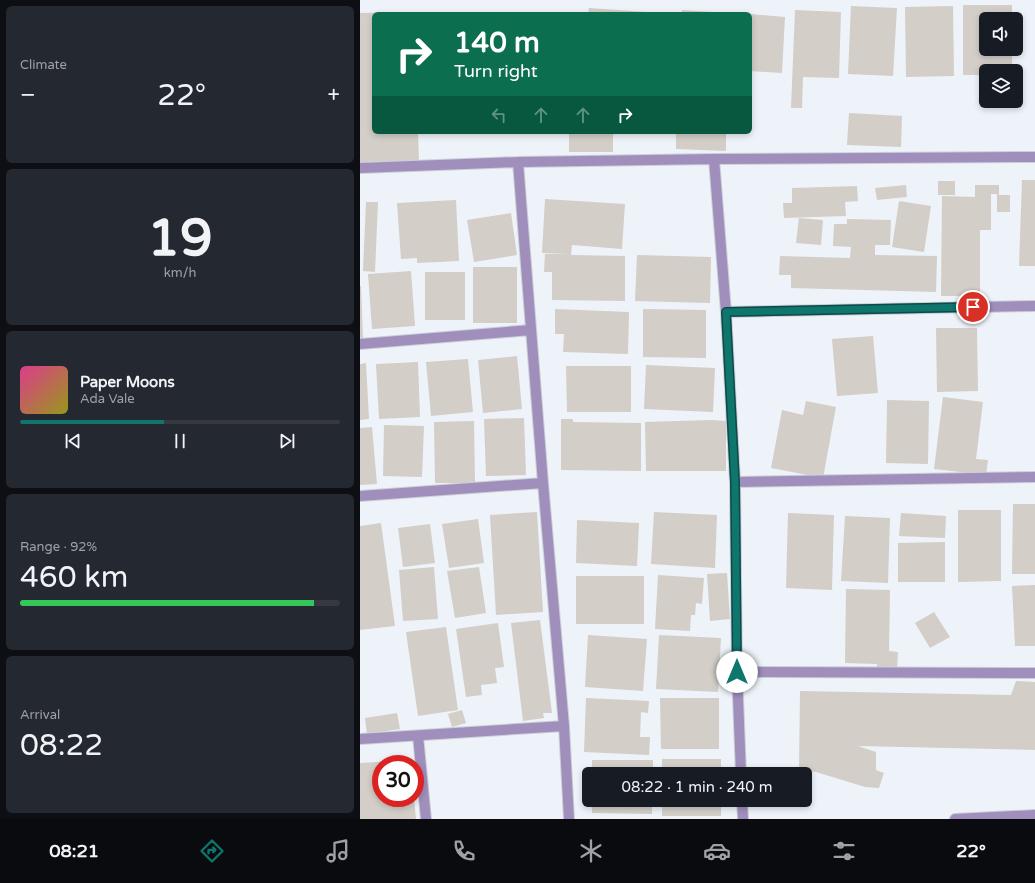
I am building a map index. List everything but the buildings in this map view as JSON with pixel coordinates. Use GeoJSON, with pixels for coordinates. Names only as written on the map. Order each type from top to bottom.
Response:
{"type":"FeatureCollection","features":[{"type":"Feature","properties":{"kind":"street"},"geometry":{"type":"LineString","coordinates":[[360,168],[518,162],[1035,157]]}},
{"type":"Feature","properties":{"kind":"street"},"geometry":{"type":"LineString","coordinates":[[714,159],[726,312],[735,482],[737,672],[741,767]]}},
{"type":"Feature","properties":{"kind":"street"},"geometry":{"type":"LineString","coordinates":[[518,162],[542,483],[564,726],[569,819]]}},
{"type":"Feature","properties":{"kind":"street"},"geometry":{"type":"LineString","coordinates":[[726,312],[1035,306]]}},
{"type":"Feature","properties":{"kind":"street"},"geometry":{"type":"LineString","coordinates":[[360,344],[531,330]]}},
{"type":"Feature","properties":{"kind":"street"},"geometry":{"type":"LineString","coordinates":[[735,482],[1035,477]]}},
{"type":"Feature","properties":{"kind":"street"},"geometry":{"type":"LineString","coordinates":[[360,496],[542,483]]}},
{"type":"Feature","properties":{"kind":"street"},"geometry":{"type":"LineString","coordinates":[[737,672],[1035,673]]}},
{"type":"Feature","properties":{"kind":"street"},"geometry":{"type":"LineString","coordinates":[[360,739],[564,726]]}},
{"type":"Feature","properties":{"kind":"street"},"geometry":{"type":"LineString","coordinates":[[418,736],[426,819]]}},
{"type":"Feature","properties":{"kind":"street"},"geometry":{"type":"LineString","coordinates":[[742,807],[743,819]]}},
{"type":"Feature","properties":{"kind":"street"},"geometry":{"type":"LineString","coordinates":[[955,819],[1035,815]]}},
{"type":"Feature","properties":{"kind":"route"},"geometry":{"type":"LineString","coordinates":[[737,672],[735,482],[726,312],[973,307]]}}]}
